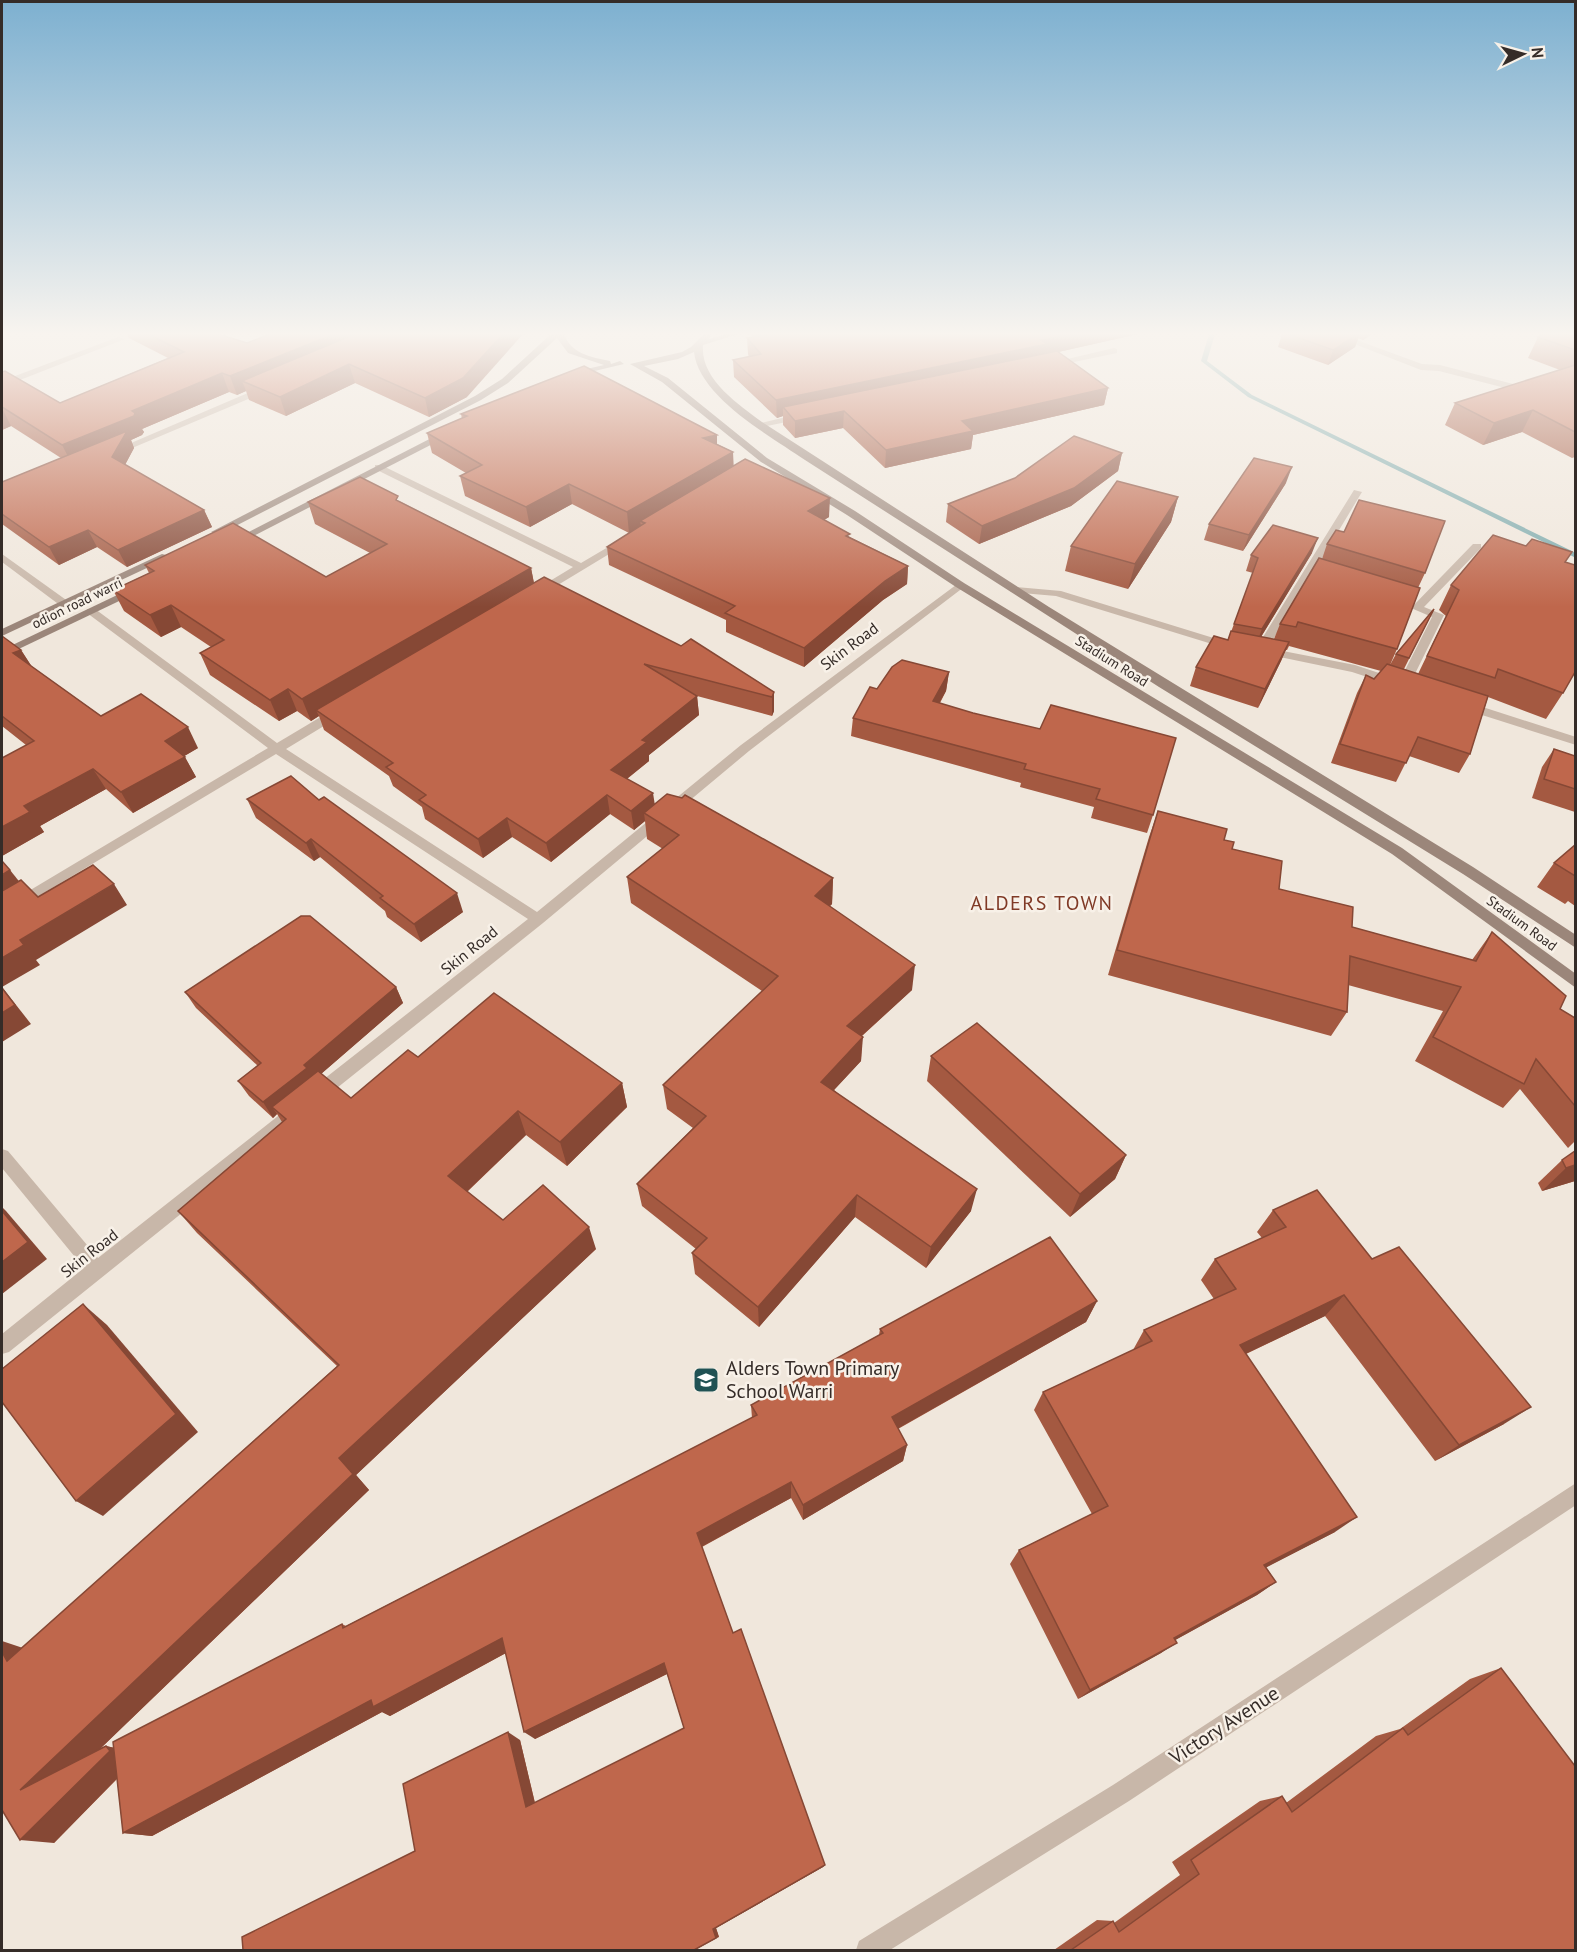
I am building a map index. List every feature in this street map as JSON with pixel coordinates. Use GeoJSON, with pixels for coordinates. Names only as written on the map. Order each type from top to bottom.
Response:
{"type":"FeatureCollection","features":[{"type":"Feature","properties":{"kind":"main road"},"geometry":{"type":"LineString","coordinates":[[204,537],[425,425]]}},
{"type":"Feature","properties":{"kind":"main road","name":"Stadium Road"},"geometry":{"type":"LineString","coordinates":[[716,425],[759,463],[851,513],[960,585],[1396,851],[1575,982]]}},
{"type":"Feature","properties":{"kind":"main road","name":"Stadium Road"},"geometry":{"type":"LineString","coordinates":[[763,425],[808,458],[1283,758],[1423,842],[1533,912],[1575,943]]}},
{"type":"Feature","properties":{"kind":"main road"},"geometry":{"type":"LineString","coordinates":[[229,544],[460,427]]}},
{"type":"Feature","properties":{"kind":"main road","name":"odion road warri"},"geometry":{"type":"LineString","coordinates":[[2,633],[171,553]]}},
{"type":"Feature","properties":{"kind":"main road","name":"odion road warri"},"geometry":{"type":"LineString","coordinates":[[2,654],[144,585]]}},
{"type":"Feature","properties":{"kind":"street"},"geometry":{"type":"LineString","coordinates":[[109,454],[177,425]]}},
{"type":"Feature","properties":{"kind":"street"},"geometry":{"type":"LineString","coordinates":[[378,467],[581,567]]}},
{"type":"Feature","properties":{"kind":"street"},"geometry":{"type":"LineString","coordinates":[[1251,649],[1312,577],[1357,492]]}},
{"type":"Feature","properties":{"kind":"street"},"geometry":{"type":"LineString","coordinates":[[530,597],[632,537]]}},
{"type":"Feature","properties":{"kind":"street"},"geometry":{"type":"LineString","coordinates":[[1015,590],[1057,593],[1220,644],[1354,669],[1409,687],[1438,615],[1412,606],[1477,546]]}},
{"type":"Feature","properties":{"kind":"street"},"geometry":{"type":"LineString","coordinates":[[2,557],[65,604]]}},
{"type":"Feature","properties":{"kind":"street","name":"Skin Road"},"geometry":{"type":"LineString","coordinates":[[2,1345],[538,919],[745,747],[960,585]]}},
{"type":"Feature","properties":{"kind":"street"},"geometry":{"type":"LineString","coordinates":[[91,611],[277,749],[538,919]]}},
{"type":"Feature","properties":{"kind":"street"},"geometry":{"type":"LineString","coordinates":[[1457,703],[1575,741]]}},
{"type":"Feature","properties":{"kind":"street"},"geometry":{"type":"LineString","coordinates":[[2,913],[348,706]]}},
{"type":"Feature","properties":{"kind":"street"},"geometry":{"type":"LineString","coordinates":[[2,1156],[97,1270]]}},
{"type":"Feature","properties":{"kind":"street","name":"Victory Avenue"},"geometry":{"type":"LineString","coordinates":[[868,1950],[1120,1793],[1575,1493]]}},
{"type":"Feature","properties":{"kind":"building"},"geometry":{"type":"Polygon","coordinates":[[[31,425],[111,425],[62,445],[31,425]]]}},
{"type":"Feature","properties":{"kind":"building"},"geometry":{"type":"Polygon","coordinates":[[[446,425],[698,425],[717,435],[703,438],[733,452],[627,512],[569,484],[526,507],[460,476],[482,465],[427,433],[446,425]]]}},
{"type":"Feature","properties":{"kind":"building"},"geometry":{"type":"Polygon","coordinates":[[[859,425],[967,425],[973,431],[886,450],[859,425]]]}},
{"type":"Feature","properties":{"kind":"building"},"geometry":{"type":"Polygon","coordinates":[[[1562,425],[1575,425],[1575,432],[1562,425]]]}},
{"type":"Feature","properties":{"kind":"building"},"geometry":{"type":"Polygon","coordinates":[[[127,431],[112,457],[204,510],[118,550],[88,530],[49,547],[2,514],[2,482],[127,431]]]}},
{"type":"Feature","properties":{"kind":"building"},"geometry":{"type":"Polygon","coordinates":[[[1074,436],[1122,453],[1074,488],[982,526],[948,504],[1015,478],[1074,436]]]}},
{"type":"Feature","properties":{"kind":"building"},"geometry":{"type":"Polygon","coordinates":[[[1254,458],[1292,467],[1249,535],[1209,524],[1254,458]]]}},
{"type":"Feature","properties":{"kind":"building"},"geometry":{"type":"Polygon","coordinates":[[[745,459],[830,498],[808,511],[850,534],[846,536],[908,566],[885,581],[804,648],[725,613],[735,606],[607,547],[645,523],[640,521],[745,459]]]}},
{"type":"Feature","properties":{"kind":"building"},"geometry":{"type":"Polygon","coordinates":[[[360,477],[398,496],[396,500],[531,568],[302,699],[288,689],[270,700],[200,653],[224,640],[171,605],[150,615],[113,590],[154,571],[145,565],[233,523],[326,577],[387,544],[308,502],[360,477]]]}},
{"type":"Feature","properties":{"kind":"building"},"geometry":{"type":"Polygon","coordinates":[[[1117,481],[1178,497],[1135,564],[1071,546],[1117,481]]]}},
{"type":"Feature","properties":{"kind":"building"},"geometry":{"type":"Polygon","coordinates":[[[1359,500],[1445,521],[1425,573],[1327,544],[1336,530],[1344,532],[1359,500]]]}},
{"type":"Feature","properties":{"kind":"building"},"geometry":{"type":"Polygon","coordinates":[[[1273,525],[1318,538],[1262,629],[1234,624],[1258,558],[1251,555],[1273,525]]]}},
{"type":"Feature","properties":{"kind":"building"},"geometry":{"type":"Polygon","coordinates":[[[1493,535],[1526,546],[1532,539],[1572,552],[1565,562],[1575,565],[1575,672],[1563,693],[1498,669],[1495,678],[1427,656],[1459,590],[1451,585],[1493,535]]]}},
{"type":"Feature","properties":{"kind":"building"},"geometry":{"type":"Polygon","coordinates":[[[1319,558],[1420,588],[1397,649],[1298,622],[1296,627],[1280,624],[1319,558]]]}},
{"type":"Feature","properties":{"kind":"building"},"geometry":{"type":"Polygon","coordinates":[[[544,577],[681,646],[691,639],[774,692],[772,697],[644,664],[697,696],[642,740],[647,742],[611,770],[653,793],[631,811],[607,795],[546,843],[507,818],[478,839],[419,800],[426,795],[386,767],[393,763],[316,710],[544,577]]]}},
{"type":"Feature","properties":{"kind":"building"},"geometry":{"type":"Polygon","coordinates":[[[1434,609],[1409,658],[1396,654],[1434,609]]]}},
{"type":"Feature","properties":{"kind":"building"},"geometry":{"type":"Polygon","coordinates":[[[1231,631],[1289,642],[1265,689],[1196,667],[1214,636],[1228,640],[1231,631]]]}},
{"type":"Feature","properties":{"kind":"building"},"geometry":{"type":"Polygon","coordinates":[[[2,636],[21,650],[13,653],[101,716],[141,694],[188,727],[165,741],[185,757],[121,792],[93,769],[24,806],[30,812],[2,827],[2,758],[34,741],[2,716],[2,636]]]}},
{"type":"Feature","properties":{"kind":"building"},"geometry":{"type":"Polygon","coordinates":[[[902,660],[949,672],[933,701],[973,713],[1040,729],[1051,705],[1176,738],[1153,815],[1096,799],[1100,789],[1024,769],[1026,764],[853,718],[870,687],[877,689],[892,667],[902,660]]]}},
{"type":"Feature","properties":{"kind":"building"},"geometry":{"type":"Polygon","coordinates":[[[1387,664],[1488,696],[1470,754],[1418,737],[1406,763],[1340,744],[1366,675],[1374,679],[1387,664]]]}},
{"type":"Feature","properties":{"kind":"building"},"geometry":{"type":"Polygon","coordinates":[[[1554,749],[1575,756],[1575,789],[1544,779],[1554,749]]]}},
{"type":"Feature","properties":{"kind":"building"},"geometry":{"type":"Polygon","coordinates":[[[291,776],[319,800],[324,797],[457,893],[414,924],[380,898],[383,896],[311,839],[306,843],[247,799],[291,776]]]}},
{"type":"Feature","properties":{"kind":"building"},"geometry":{"type":"Polygon","coordinates":[[[667,794],[682,798],[685,795],[833,878],[815,896],[915,965],[847,1026],[863,1037],[821,1082],[977,1189],[931,1247],[857,1195],[758,1307],[692,1253],[707,1238],[637,1184],[706,1116],[663,1085],[778,976],[627,877],[679,835],[644,813],[667,794]]]}},
{"type":"Feature","properties":{"kind":"building"},"geometry":{"type":"Polygon","coordinates":[[[1158,811],[1227,829],[1224,840],[1234,842],[1232,849],[1282,861],[1279,889],[1353,907],[1352,927],[1476,961],[1492,932],[1566,996],[1560,1009],[1575,1018],[1575,1106],[1536,1059],[1524,1084],[1433,1037],[1461,987],[1350,956],[1347,1012],[1117,950],[1158,811]]]}},
{"type":"Feature","properties":{"kind":"building"},"geometry":{"type":"Polygon","coordinates":[[[1575,845],[1575,876],[1554,863],[1575,845]]]}},
{"type":"Feature","properties":{"kind":"building"},"geometry":{"type":"Polygon","coordinates":[[[2,861],[10,870],[2,875],[2,861]]]}},
{"type":"Feature","properties":{"kind":"building"},"geometry":{"type":"Polygon","coordinates":[[[93,865],[114,884],[20,940],[24,945],[2,958],[2,891],[21,880],[38,897],[93,865]]]}},
{"type":"Feature","properties":{"kind":"building"},"geometry":{"type":"Polygon","coordinates":[[[301,916],[310,916],[396,987],[304,1065],[307,1068],[263,1102],[238,1081],[261,1063],[185,992],[301,916]]]}},
{"type":"Feature","properties":{"kind":"building"},"geometry":{"type":"Polygon","coordinates":[[[2,988],[15,1005],[2,1013],[2,988]]]}},
{"type":"Feature","properties":{"kind":"building"},"geometry":{"type":"Polygon","coordinates":[[[494,993],[622,1083],[560,1142],[518,1111],[448,1176],[503,1220],[543,1185],[589,1227],[339,1458],[353,1474],[20,1790],[106,1746],[110,1751],[20,1840],[2,1810],[2,1652],[7,1661],[339,1365],[178,1211],[286,1119],[272,1107],[318,1071],[351,1098],[408,1050],[418,1057],[494,993]]]}},
{"type":"Feature","properties":{"kind":"building"},"geometry":{"type":"Polygon","coordinates":[[[977,1023],[1126,1155],[1080,1194],[931,1056],[977,1023]]]}},
{"type":"Feature","properties":{"kind":"building"},"geometry":{"type":"Polygon","coordinates":[[[1575,1151],[1575,1165],[1566,1168],[1562,1160],[1575,1151]]]}},
{"type":"Feature","properties":{"kind":"building"},"geometry":{"type":"Polygon","coordinates":[[[1317,1190],[1372,1259],[1399,1247],[1531,1407],[1459,1445],[1344,1295],[1240,1345],[1357,1517],[1264,1565],[1276,1582],[1174,1638],[1177,1643],[1090,1690],[1019,1550],[1108,1506],[1043,1392],[1152,1341],[1144,1330],[1236,1289],[1215,1259],[1286,1227],[1273,1210],[1317,1190]]]}},
{"type":"Feature","properties":{"kind":"building"},"geometry":{"type":"Polygon","coordinates":[[[2,1211],[28,1242],[2,1262],[2,1211]]]}},
{"type":"Feature","properties":{"kind":"building"},"geometry":{"type":"Polygon","coordinates":[[[1050,1237],[1097,1301],[892,1417],[907,1445],[803,1505],[791,1482],[697,1533],[733,1633],[741,1629],[825,1865],[713,1929],[716,1938],[694,1950],[243,1950],[242,1937],[415,1851],[403,1784],[508,1732],[526,1807],[684,1728],[664,1663],[524,1732],[502,1638],[373,1707],[371,1700],[123,1833],[113,1742],[342,1624],[343,1628],[757,1415],[751,1405],[883,1333],[880,1329],[1050,1237]]]}},
{"type":"Feature","properties":{"kind":"building"},"geometry":{"type":"Polygon","coordinates":[[[83,1304],[176,1414],[76,1501],[2,1402],[2,1369],[83,1304]]]}},
{"type":"Feature","properties":{"kind":"building"},"geometry":{"type":"Polygon","coordinates":[[[1501,1668],[1575,1766],[1575,1950],[1071,1950],[1113,1921],[1119,1932],[1199,1874],[1191,1860],[1282,1796],[1292,1812],[1403,1728],[1408,1735],[1501,1668]]]}},
{"type":"Feature","properties":{"kind":"waterway"},"geometry":{"type":"LineString","coordinates":[[1309,425],[1576,556]]}},
{"type":"Feature","properties":{"kind":"place","name":"Alders Town Primary School Warri"},"geometry":{"type":"Point","coordinates":[706,1380]}},
{"type":"Feature","properties":{"kind":"district","name":"ALDERS TOWN"},"geometry":{"type":"Point","coordinates":[1042,903]}}]}
